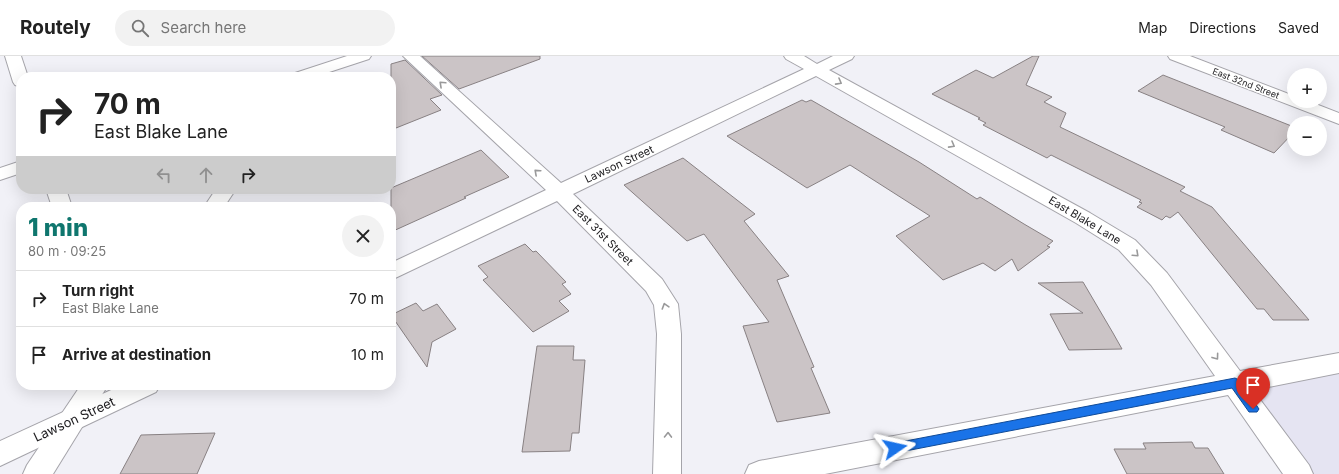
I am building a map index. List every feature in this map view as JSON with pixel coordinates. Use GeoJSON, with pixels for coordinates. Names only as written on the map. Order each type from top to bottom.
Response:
{"type":"FeatureCollection","features":[{"type":"Feature","properties":{"kind":"street"},"geometry":{"type":"LineString","coordinates":[[13,56],[18,72]]}},
{"type":"Feature","properties":{"kind":"street"},"geometry":{"type":"LineString","coordinates":[[304,72],[316,56]]}},
{"type":"Feature","properties":{"kind":"street"},"geometry":{"type":"LineString","coordinates":[[313,72],[363,56]]}},
{"type":"Feature","properties":{"kind":"street","name":"East 31st Street"},"geometry":{"type":"LineString","coordinates":[[411,56],[559,192],[654,285],[666,304],[669,334],[667,474]]}},
{"type":"Feature","properties":{"kind":"street","name":"East Blake Lane"},"geometry":{"type":"LineString","coordinates":[[792,56],[1083,218],[1127,245],[1159,279],[1299,474]]}},
{"type":"Feature","properties":{"kind":"street","name":"Lawson Street"},"geometry":{"type":"LineString","coordinates":[[396,270],[846,56]]}},
{"type":"Feature","properties":{"kind":"street","name":"East 32nd Street"},"geometry":{"type":"LineString","coordinates":[[1176,56],[1339,119]]}},
{"type":"Feature","properties":{"kind":"street"},"geometry":{"type":"LineString","coordinates":[[0,174],[16,169]]}},
{"type":"Feature","properties":{"kind":"street"},"geometry":{"type":"LineString","coordinates":[[759,474],[1339,363]]}},
{"type":"Feature","properties":{"kind":"street"},"geometry":{"type":"LineString","coordinates":[[37,474],[92,390]]}},
{"type":"Feature","properties":{"kind":"street","name":"Lawson Street"},"geometry":{"type":"LineString","coordinates":[[0,454],[136,390]]}},
{"type":"Feature","properties":{"kind":"shaded area"},"geometry":{"type":"Polygon","coordinates":[[[1339,362],[1339,474],[1299,474],[1235,383],[1339,362]]]}},
{"type":"Feature","properties":{"kind":"building"},"geometry":{"type":"Polygon","coordinates":[[[422,56],[540,56],[540,59],[459,89],[422,56]]]}},
{"type":"Feature","properties":{"kind":"building"},"geometry":{"type":"Polygon","coordinates":[[[1033,56],[1039,56],[1026,85],[1052,97],[1044,102],[1066,113],[1060,127],[1185,187],[1180,191],[1212,207],[1309,320],[1273,320],[1264,309],[1257,309],[1178,212],[1170,218],[1166,216],[1162,220],[1137,207],[1142,203],[1139,202],[1141,200],[1051,155],[1047,158],[983,125],[986,123],[978,119],[980,118],[932,94],[976,70],[993,78],[1033,56]]]}},
{"type":"Feature","properties":{"kind":"building"},"geometry":{"type":"Polygon","coordinates":[[[405,60],[442,95],[430,99],[441,110],[396,128],[396,72],[391,72],[391,64],[405,60]]]}},
{"type":"Feature","properties":{"kind":"building"},"geometry":{"type":"Polygon","coordinates":[[[1163,75],[1287,124],[1287,139],[1274,153],[1221,130],[1225,127],[1138,91],[1163,75]]]}},
{"type":"Feature","properties":{"kind":"building"},"geometry":{"type":"Polygon","coordinates":[[[802,100],[806,102],[811,100],[919,162],[977,199],[980,197],[1053,241],[1047,246],[1050,247],[1018,271],[1012,259],[995,271],[983,263],[943,280],[896,236],[930,216],[850,165],[807,188],[727,136],[802,100]]]}},
{"type":"Feature","properties":{"kind":"building"},"geometry":{"type":"Polygon","coordinates":[[[481,150],[509,177],[396,230],[396,202],[391,202],[391,194],[396,194],[396,186],[481,150]]]}},
{"type":"Feature","properties":{"kind":"building"},"geometry":{"type":"Polygon","coordinates":[[[683,158],[755,214],[744,221],[789,276],[777,280],[814,367],[811,368],[830,413],[777,422],[743,326],[769,322],[704,234],[687,241],[624,185],[683,158]]]}},
{"type":"Feature","properties":{"kind":"building"},"geometry":{"type":"Polygon","coordinates":[[[525,244],[533,252],[536,251],[566,282],[562,284],[571,294],[559,301],[569,311],[533,332],[483,280],[488,277],[478,266],[525,244]]]}},
{"type":"Feature","properties":{"kind":"building"},"geometry":{"type":"Polygon","coordinates":[[[1083,282],[1122,349],[1069,350],[1050,314],[1083,313],[1038,283],[1083,282]]]}},
{"type":"Feature","properties":{"kind":"building"},"geometry":{"type":"Polygon","coordinates":[[[416,303],[423,311],[437,304],[456,329],[432,342],[427,367],[396,322],[396,313],[416,303]]]}},
{"type":"Feature","properties":{"kind":"building"},"geometry":{"type":"Polygon","coordinates":[[[537,346],[574,346],[573,360],[585,360],[579,433],[572,433],[570,451],[522,452],[537,346]]]}},
{"type":"Feature","properties":{"kind":"building"},"geometry":{"type":"Polygon","coordinates":[[[215,433],[197,474],[120,474],[141,435],[215,433]]]}},
{"type":"Feature","properties":{"kind":"building"},"geometry":{"type":"Polygon","coordinates":[[[1192,442],[1195,448],[1208,448],[1224,474],[1127,474],[1114,449],[1146,449],[1143,443],[1192,442]]]}},
{"type":"Feature","properties":{"kind":"route"},"geometry":{"type":"LineString","coordinates":[[895,448],[1235,383],[1253,409]]}}]}
